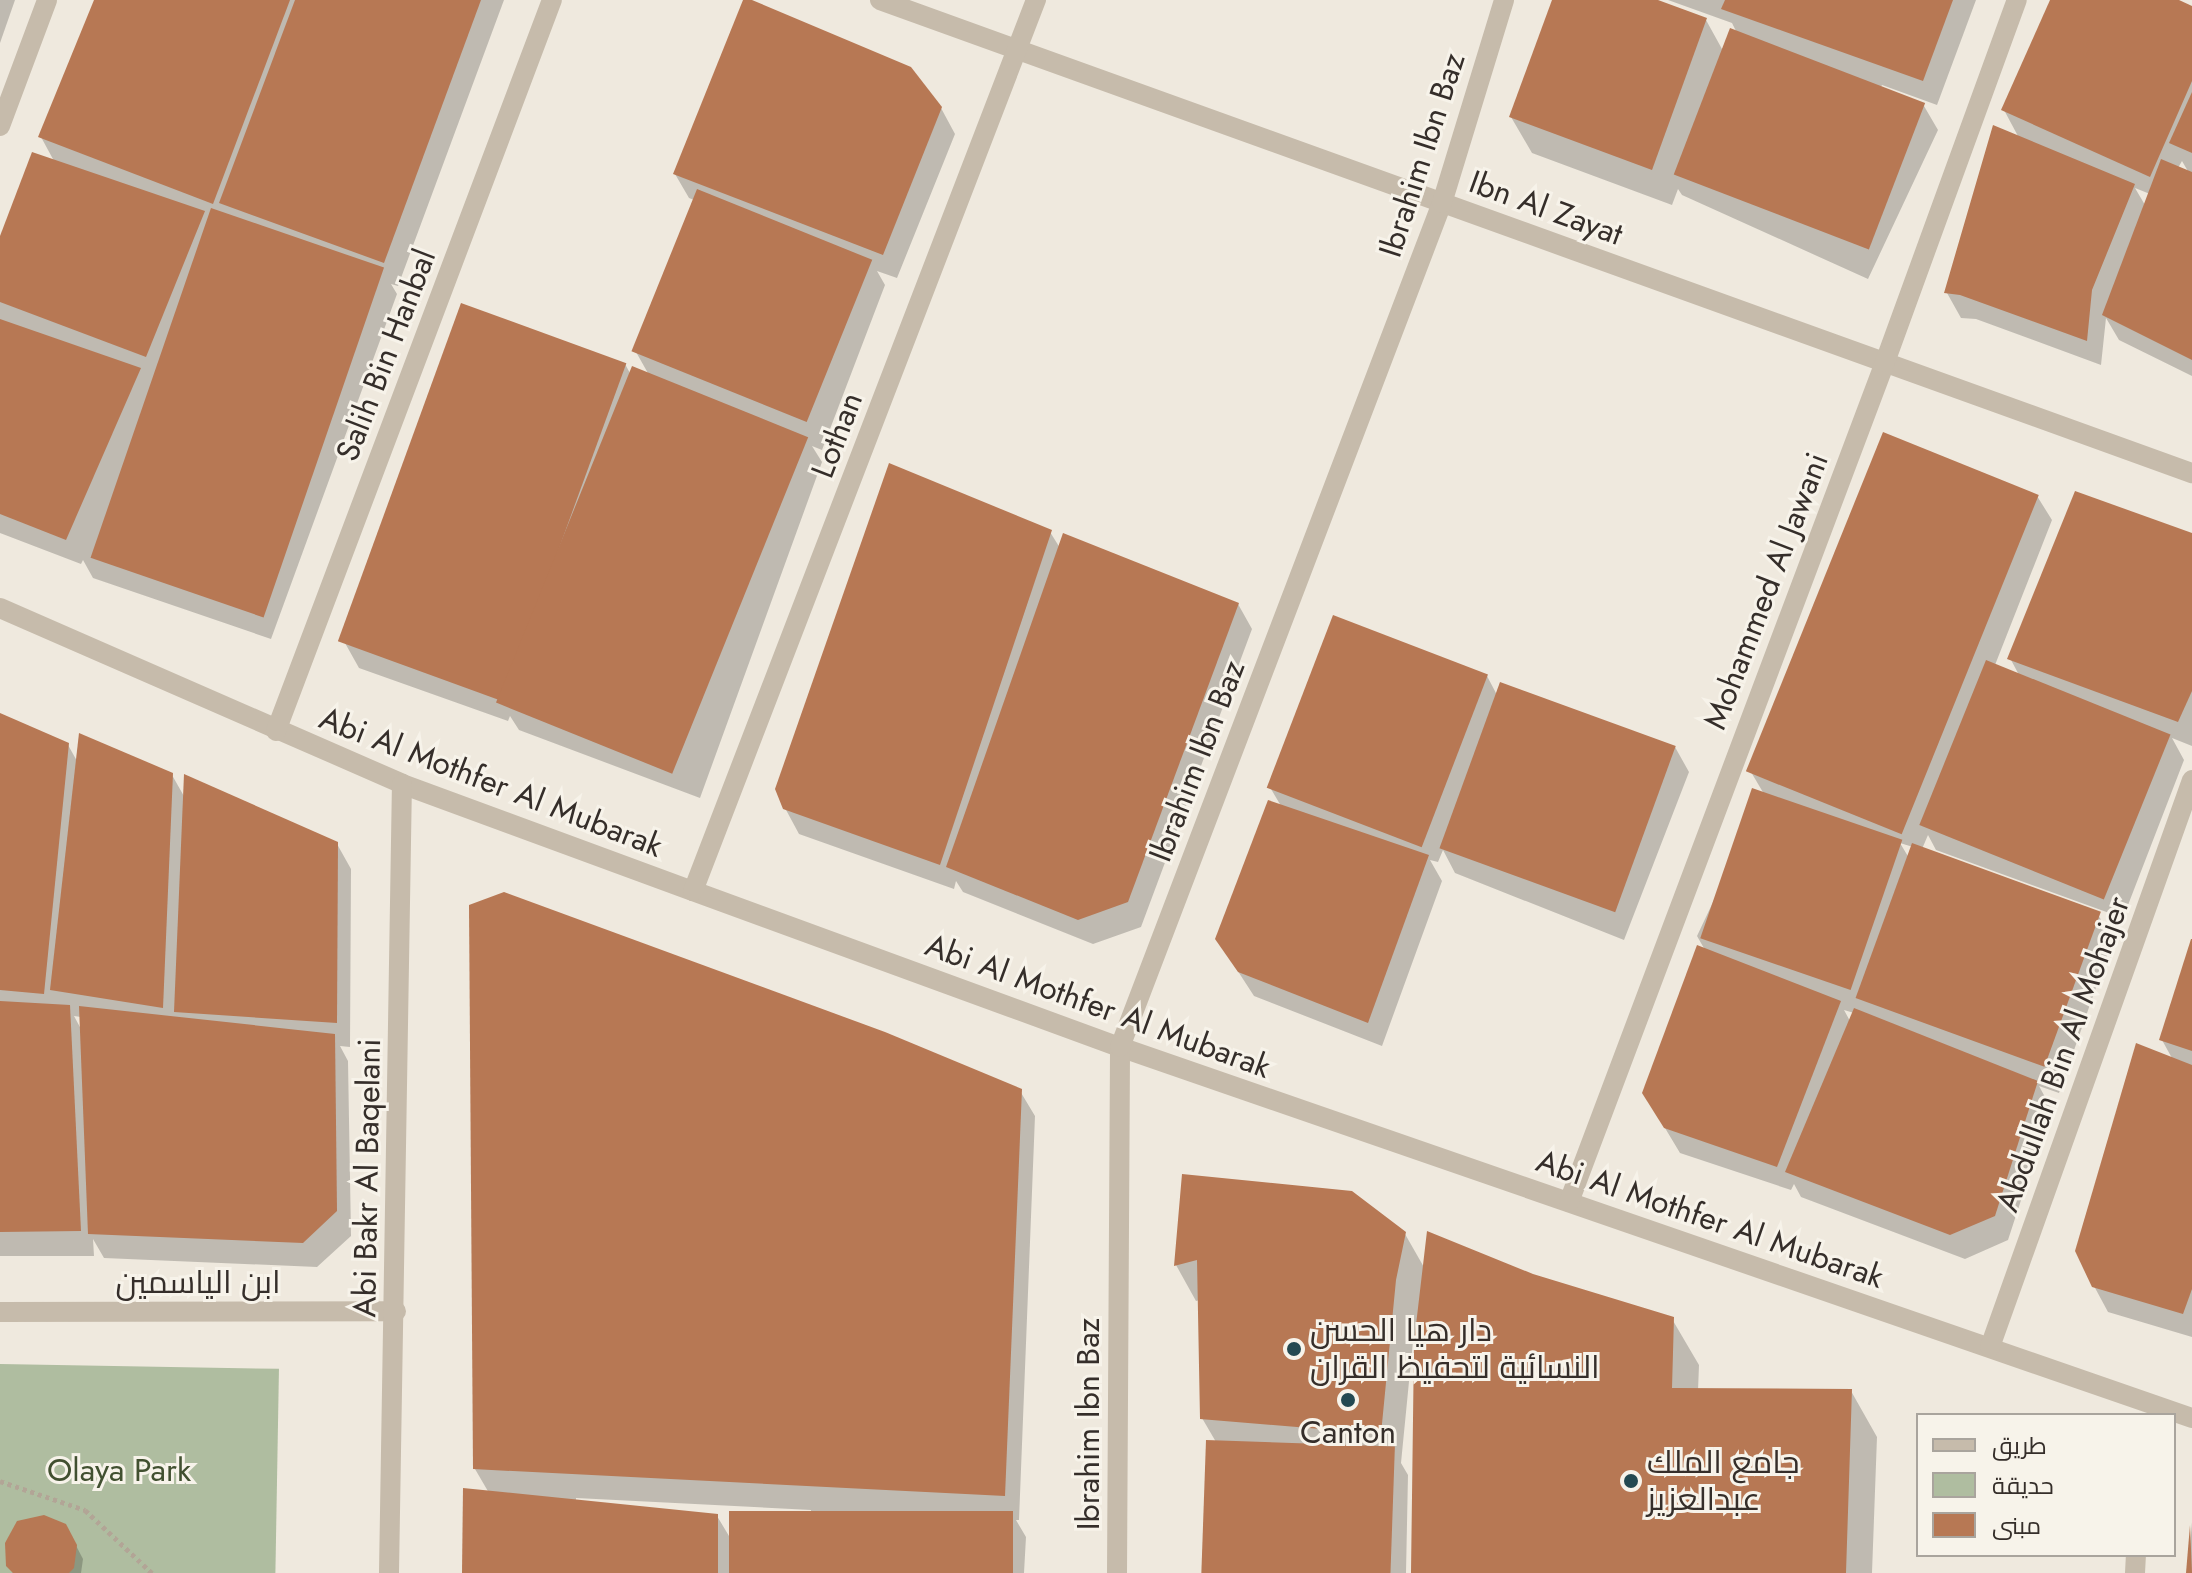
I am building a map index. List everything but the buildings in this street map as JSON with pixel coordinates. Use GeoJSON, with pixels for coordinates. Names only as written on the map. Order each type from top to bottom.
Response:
{"type":"FeatureCollection","features":[{"type":"Feature","properties":{"kind":"street"},"geometry":{"type":"LineString","coordinates":[[0,126],[47,0]]}},
{"type":"Feature","properties":{"kind":"street","name":"Salih Bin Hanbal"},"geometry":{"type":"LineString","coordinates":[[276,731],[552,0]]}},
{"type":"Feature","properties":{"kind":"street","name":"Ibn Al Zayat"},"geometry":{"type":"LineString","coordinates":[[880,0],[2192,473]]}},
{"type":"Feature","properties":{"kind":"street","name":"Lothan"},"geometry":{"type":"LineString","coordinates":[[693,891],[1036,0]]}},
{"type":"Feature","properties":{"kind":"street","name":"Ibrahim Ibn Baz"},"geometry":{"type":"LineString","coordinates":[[1117,1573],[1120,1047],[1442,203],[1504,0]]}},
{"type":"Feature","properties":{"kind":"street","name":"Mohammed Al Jawani"},"geometry":{"type":"LineString","coordinates":[[1569,1202],[1885,362],[2017,0]]}},
{"type":"Feature","properties":{"kind":"street","name":"Abi Al Mothfer Al Mubarak"},"geometry":{"type":"LineString","coordinates":[[0,608],[402,784],[1120,1047],[1990,1347],[2146,1409],[2166,1413]]}},
{"type":"Feature","properties":{"kind":"street","name":"Abdullah Bin Al Mohajer"},"geometry":{"type":"LineString","coordinates":[[1990,1347],[2192,780]]}},
{"type":"Feature","properties":{"kind":"street","name":"Abi Bakr Al Baqelani"},"geometry":{"type":"LineString","coordinates":[[389,1573],[396,1311],[402,784]]}},
{"type":"Feature","properties":{"kind":"street","name":"ابن الياسمين"},"geometry":{"type":"LineString","coordinates":[[0,1312],[396,1311]]}},
{"type":"Feature","properties":{"kind":"path"},"geometry":{"type":"LineString","coordinates":[[0,1481],[85,1510],[152,1573]]}},
{"type":"Feature","properties":{"kind":"green space","name":"Olaya Park"},"geometry":{"type":"Polygon","coordinates":[[[0,1364],[279,1369],[275,1573],[0,1573],[0,1364]]]}},
{"type":"Feature","properties":{"kind":"place","name":"دار هيا الحسن النسائية لتحفيظ القران"},"geometry":{"type":"Point","coordinates":[1294,1349]}},
{"type":"Feature","properties":{"kind":"place","name":"Canton"},"geometry":{"type":"Point","coordinates":[1348,1400]}},
{"type":"Feature","properties":{"kind":"place","name":"جامع الملك عبدالعزيز"},"geometry":{"type":"Point","coordinates":[1631,1481]}}]}
